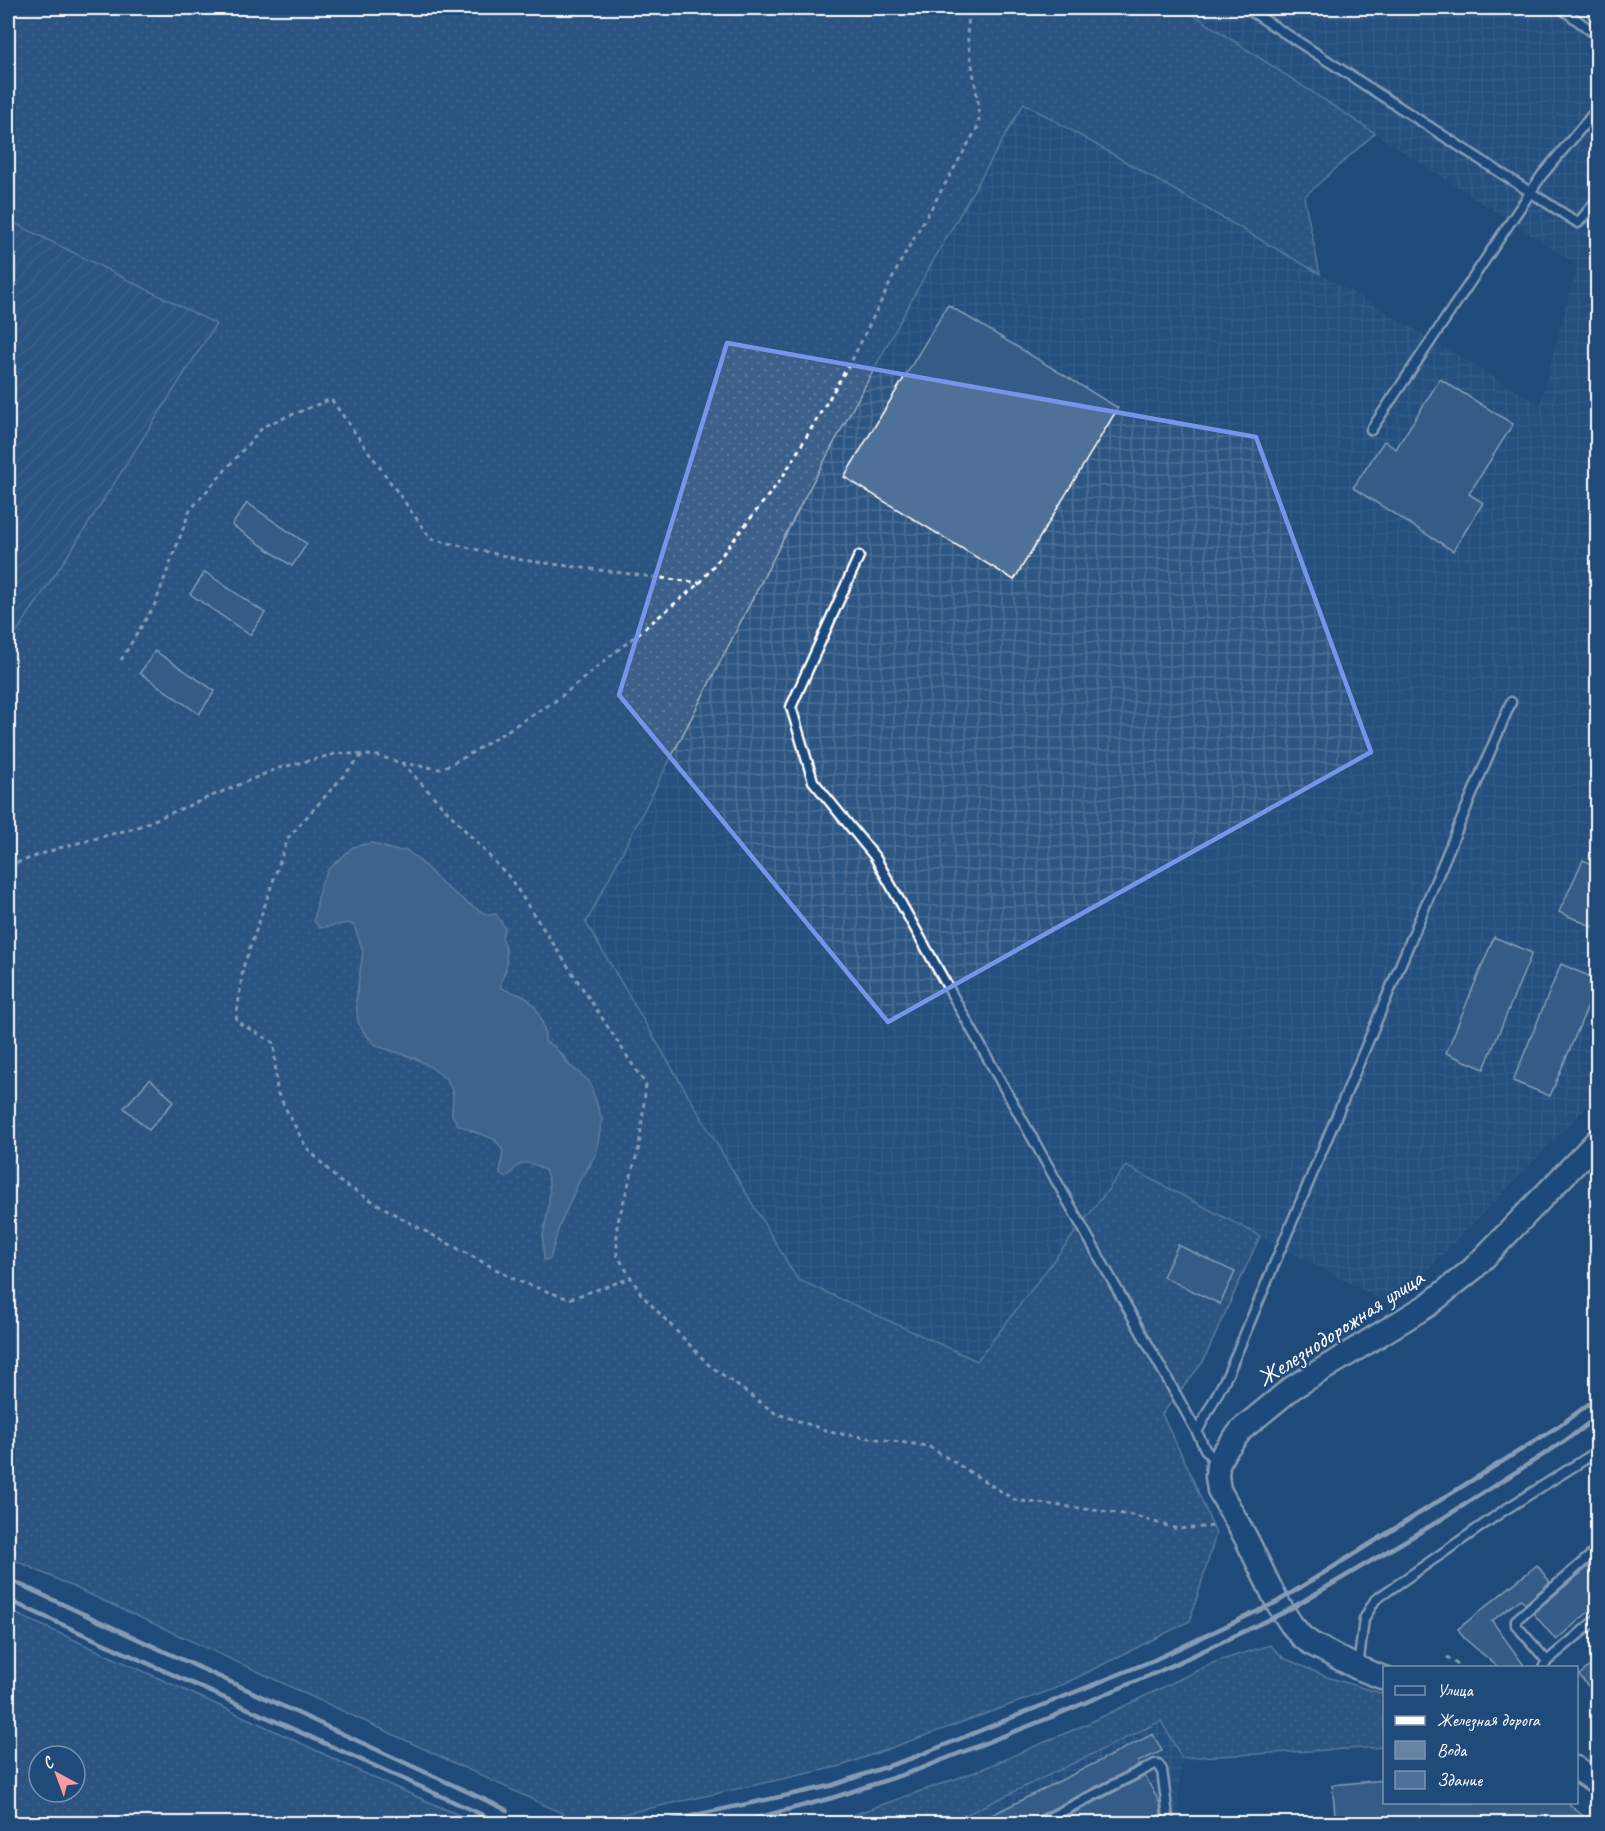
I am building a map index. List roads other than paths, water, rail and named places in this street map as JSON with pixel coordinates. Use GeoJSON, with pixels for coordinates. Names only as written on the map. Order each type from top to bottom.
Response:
{"type":"FeatureCollection","features":[{"type":"Feature","properties":{"kind":"street","name":"Железнодорожная улица"},"geometry":{"type":"LineString","coordinates":[[1218,1466],[1224,1452],[1242,1429],[1292,1388],[1428,1305],[1473,1269],[1598,1140]]}},
{"type":"Feature","properties":{"kind":"street"},"geometry":{"type":"LineString","coordinates":[[1218,1466],[1216,1476],[1219,1490],[1277,1602],[1291,1624],[1302,1637],[1312,1644],[1358,1668],[1383,1678]]}},
{"type":"Feature","properties":{"kind":"street"},"geometry":{"type":"LineString","coordinates":[[1578,1769],[1598,1783]]}},
{"type":"Feature","properties":{"kind":"lane"},"geometry":{"type":"LineString","coordinates":[[1246,8],[1578,224],[1598,199]]}},
{"type":"Feature","properties":{"kind":"lane"},"geometry":{"type":"LineString","coordinates":[[1561,8],[1598,36]]}},
{"type":"Feature","properties":{"kind":"lane"},"geometry":{"type":"LineString","coordinates":[[1371,430],[1530,192],[1598,108]]}},
{"type":"Feature","properties":{"kind":"lane"},"geometry":{"type":"LineString","coordinates":[[859,556],[791,707],[813,781],[875,857],[1205,1449],[1218,1466]]}},
{"type":"Feature","properties":{"kind":"lane"},"geometry":{"type":"LineString","coordinates":[[1197,1432],[1228,1374],[1511,702]]}},
{"type":"Feature","properties":{"kind":"lane"},"geometry":{"type":"LineString","coordinates":[[1358,1668],[1364,1619],[1375,1600],[1503,1511],[1598,1451]]}},
{"type":"Feature","properties":{"kind":"lane"},"geometry":{"type":"LineString","coordinates":[[1598,1549],[1516,1620],[1516,1625],[1545,1664],[1598,1618]]}},
{"type":"Feature","properties":{"kind":"lane"},"geometry":{"type":"LineString","coordinates":[[1037,1824],[1155,1764],[1158,1764],[1162,1770],[1169,1824]]}},
{"type":"Feature","properties":{"kind":"water"},"geometry":{"type":"Polygon","coordinates":[[[371,843],[393,850],[406,850],[446,887],[470,905],[487,915],[496,914],[505,928],[502,937],[507,964],[501,980],[501,988],[529,1000],[537,1010],[542,1022],[545,1042],[554,1046],[570,1066],[589,1081],[602,1119],[596,1154],[571,1199],[559,1227],[550,1259],[544,1260],[543,1245],[550,1194],[545,1170],[523,1163],[505,1177],[500,1174],[503,1151],[496,1140],[458,1125],[452,1115],[453,1091],[446,1079],[415,1058],[377,1046],[365,1034],[358,1022],[356,1001],[363,951],[354,925],[348,923],[320,928],[314,921],[320,886],[328,870],[353,847],[371,843]]]}},
{"type":"Feature","properties":{"kind":"railway"},"geometry":{"type":"LineString","coordinates":[[654,1824],[830,1786],[915,1757],[1154,1660],[1277,1602],[1559,1426],[1598,1397]]}},
{"type":"Feature","properties":{"kind":"railway"},"geometry":{"type":"LineString","coordinates":[[734,1824],[832,1798],[917,1770],[1160,1671],[1283,1613],[1437,1522],[1565,1441],[1598,1416]]}},
{"type":"Feature","properties":{"kind":"railway"},"geometry":{"type":"LineString","coordinates":[[8,1579],[507,1810]]}},
{"type":"Feature","properties":{"kind":"railway"},"geometry":{"type":"LineString","coordinates":[[8,1600],[485,1816]]}}]}
